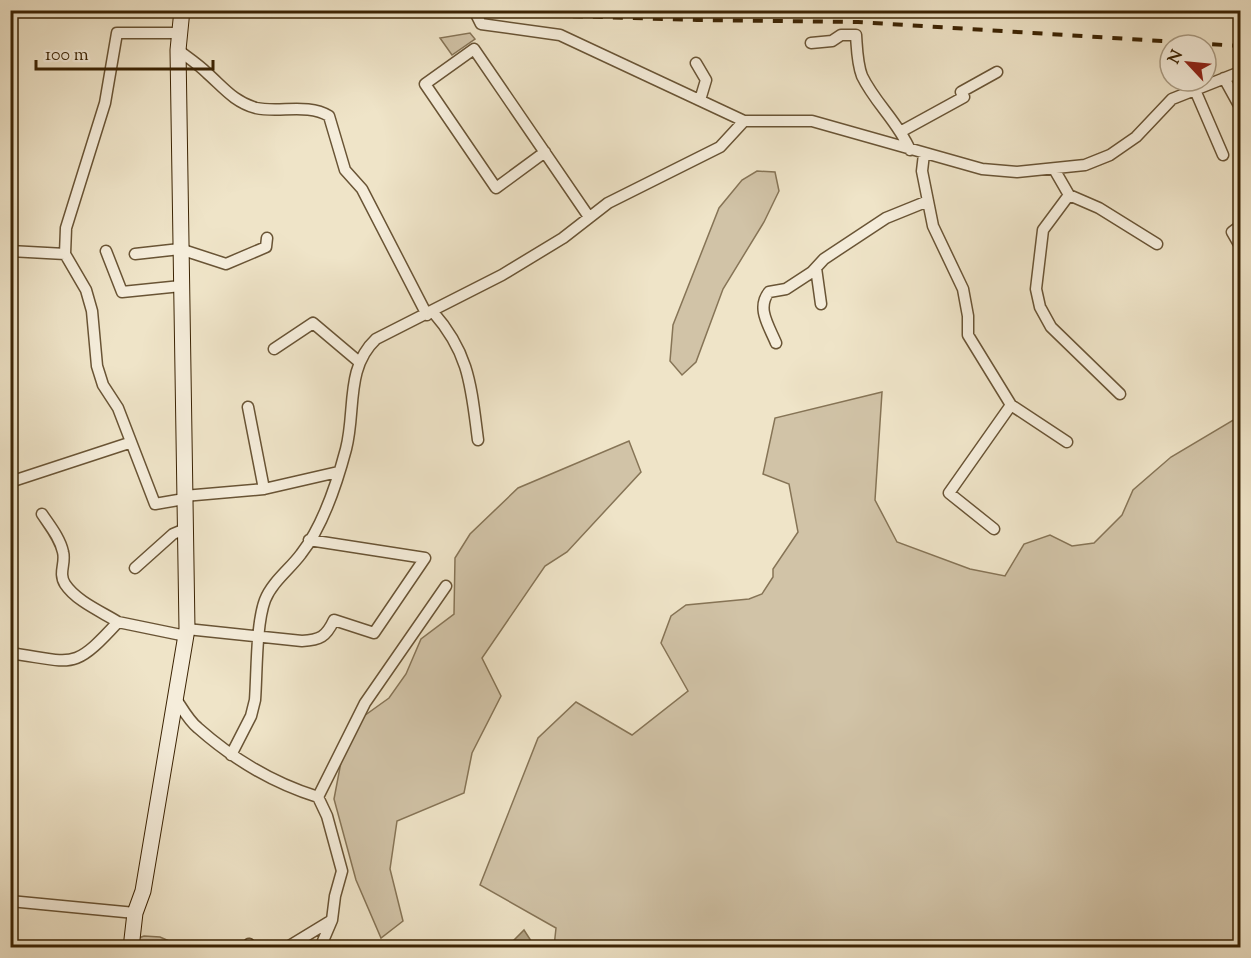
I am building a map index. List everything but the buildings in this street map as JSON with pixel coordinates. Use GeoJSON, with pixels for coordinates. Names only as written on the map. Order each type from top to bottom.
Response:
{"type":"FeatureCollection","features":[{"type":"Feature","properties":{"kind":"street"},"geometry":{"type":"LineString","coordinates":[[131,948],[135,913],[143,891],[186,632],[178,50],[182,10]]}},
{"type":"Feature","properties":{"kind":"street"},"geometry":{"type":"LineString","coordinates":[[474,10],[481,24],[560,35],[744,121],[812,121],[982,169],[1017,172],[1085,165],[1110,155],[1137,137],[1172,99],[1187,93]]}},
{"type":"Feature","properties":{"kind":"street"},"geometry":{"type":"LineString","coordinates":[[180,33],[117,33],[105,103],[66,228],[65,254],[86,290],[92,311],[97,366],[103,385],[118,408],[129,442],[155,504],[184,497],[264,489],[338,472]]}},
{"type":"Feature","properties":{"kind":"street"},"geometry":{"type":"LineString","coordinates":[[811,43],[832,41],[841,34],[856,34],[861,74],[870,90],[902,131],[910,150]]}},
{"type":"Feature","properties":{"kind":"street"},"geometry":{"type":"LineString","coordinates":[[545,152],[496,188],[425,84],[474,49],[545,152],[589,217]]}},
{"type":"Feature","properties":{"kind":"street"},"geometry":{"type":"LineString","coordinates":[[178,50],[208,73],[227,94],[246,105],[258,108],[320,110],[329,116],[345,170],[362,189],[430,313],[446,327],[470,378],[478,440]]}},
{"type":"Feature","properties":{"kind":"street"},"geometry":{"type":"LineString","coordinates":[[696,63],[706,80],[700,100]]}},
{"type":"Feature","properties":{"kind":"street"},"geometry":{"type":"LineString","coordinates":[[902,131],[964,97],[961,92],[996,72]]}},
{"type":"Feature","properties":{"kind":"street"},"geometry":{"type":"LineString","coordinates":[[1218,80],[1240,72]]}},
{"type":"Feature","properties":{"kind":"street"},"geometry":{"type":"LineString","coordinates":[[1224,78],[1240,107]]}},
{"type":"Feature","properties":{"kind":"street"},"geometry":{"type":"LineString","coordinates":[[1196,93],[1223,155]]}},
{"type":"Feature","properties":{"kind":"street"},"geometry":{"type":"LineString","coordinates":[[231,755],[251,716],[265,601],[309,540],[320,520],[338,472],[352,421],[354,375],[358,361],[376,339],[512,269],[563,237],[608,203],[720,147],[744,121]]}},
{"type":"Feature","properties":{"kind":"street"},"geometry":{"type":"LineString","coordinates":[[924,154],[922,171],[933,226],[963,289],[968,316],[968,335],[1011,405],[1067,442]]}},
{"type":"Feature","properties":{"kind":"street"},"geometry":{"type":"LineString","coordinates":[[1054,169],[1069,195],[1100,208],[1157,244]]}},
{"type":"Feature","properties":{"kind":"street"},"geometry":{"type":"LineString","coordinates":[[1069,195],[1043,230],[1036,289],[1040,307],[1051,327],[1120,394]]}},
{"type":"Feature","properties":{"kind":"street"},"geometry":{"type":"LineString","coordinates":[[776,344],[763,311],[763,299],[769,292],[786,289],[816,268],[824,259],[886,218],[928,201]]}},
{"type":"Feature","properties":{"kind":"street"},"geometry":{"type":"LineString","coordinates":[[1240,226],[1232,231],[1240,246]]}},
{"type":"Feature","properties":{"kind":"street"},"geometry":{"type":"LineString","coordinates":[[135,254],[180,249],[226,264],[266,247],[267,238]]}},
{"type":"Feature","properties":{"kind":"street"},"geometry":{"type":"LineString","coordinates":[[10,251],[65,254]]}},
{"type":"Feature","properties":{"kind":"street"},"geometry":{"type":"LineString","coordinates":[[106,251],[122,292],[181,286]]}},
{"type":"Feature","properties":{"kind":"street"},"geometry":{"type":"LineString","coordinates":[[816,268],[821,304]]}},
{"type":"Feature","properties":{"kind":"street"},"geometry":{"type":"LineString","coordinates":[[274,349],[313,323],[358,361]]}},
{"type":"Feature","properties":{"kind":"street"},"geometry":{"type":"LineString","coordinates":[[994,529],[949,494],[1011,405]]}},
{"type":"Feature","properties":{"kind":"street"},"geometry":{"type":"LineString","coordinates":[[248,406],[264,489]]}},
{"type":"Feature","properties":{"kind":"street"},"geometry":{"type":"LineString","coordinates":[[10,482],[129,442]]}},
{"type":"Feature","properties":{"kind":"street"},"geometry":{"type":"LineString","coordinates":[[42,514],[64,554],[61,575],[66,585],[86,603],[118,622],[186,632],[260,635],[302,641],[318,640],[327,634],[334,620],[374,633],[425,558],[309,540]]}},
{"type":"Feature","properties":{"kind":"street"},"geometry":{"type":"LineString","coordinates":[[135,568],[173,534],[185,529]]}},
{"type":"Feature","properties":{"kind":"street"},"geometry":{"type":"LineString","coordinates":[[318,797],[365,703],[447,586]]}},
{"type":"Feature","properties":{"kind":"street"},"geometry":{"type":"LineString","coordinates":[[10,652],[72,661],[91,651],[118,622]]}},
{"type":"Feature","properties":{"kind":"street"},"geometry":{"type":"LineString","coordinates":[[176,699],[196,727],[231,755],[287,787],[318,797],[327,816],[342,871],[335,896],[333,920],[320,948]]}},
{"type":"Feature","properties":{"kind":"street"},"geometry":{"type":"LineString","coordinates":[[10,901],[135,913]]}},
{"type":"Feature","properties":{"kind":"street"},"geometry":{"type":"LineString","coordinates":[[286,948],[333,920]]}},
{"type":"Feature","properties":{"kind":"shaded area"},"geometry":{"type":"Polygon","coordinates":[[[470,33],[475,39],[452,55],[440,38],[470,33]]]}},
{"type":"Feature","properties":{"kind":"shaded area"},"geometry":{"type":"Polygon","coordinates":[[[757,171],[775,172],[779,191],[764,222],[723,289],[696,362],[682,375],[670,361],[673,325],[719,208],[742,180],[757,171]]]}},
{"type":"Feature","properties":{"kind":"shaded area"},"geometry":{"type":"Polygon","coordinates":[[[882,392],[875,500],[897,542],[970,569],[1005,576],[1024,544],[1050,535],[1072,546],[1094,543],[1122,515],[1133,490],[1171,457],[1240,416],[1240,947],[554,947],[556,928],[480,885],[538,738],[576,702],[632,735],[688,691],[661,643],[671,616],[686,605],[749,599],[762,594],[773,577],[773,569],[798,532],[789,484],[763,474],[775,418],[882,392]]]}},
{"type":"Feature","properties":{"kind":"shaded area"},"geometry":{"type":"Polygon","coordinates":[[[629,441],[641,472],[567,552],[545,566],[482,658],[501,696],[472,753],[464,793],[397,821],[390,869],[403,921],[381,938],[356,880],[334,799],[341,762],[364,716],[389,698],[406,674],[421,639],[454,614],[455,558],[470,534],[518,488],[629,441]]]}},
{"type":"Feature","properties":{"kind":"shaded area"},"geometry":{"type":"Polygon","coordinates":[[[524,930],[535,947],[507,947],[524,930]]]}},
{"type":"Feature","properties":{"kind":"shaded area"},"geometry":{"type":"Polygon","coordinates":[[[144,936],[160,937],[183,947],[123,948],[130,941],[144,936]]]}},
{"type":"Feature","properties":{"kind":"railway"},"geometry":{"type":"LineString","coordinates":[[373,10],[697,20],[858,22],[1240,46]]}},
{"type":"Feature","properties":{"kind":"railway"},"geometry":{"type":"LineString","coordinates":[[688,10],[745,12]]}}]}
